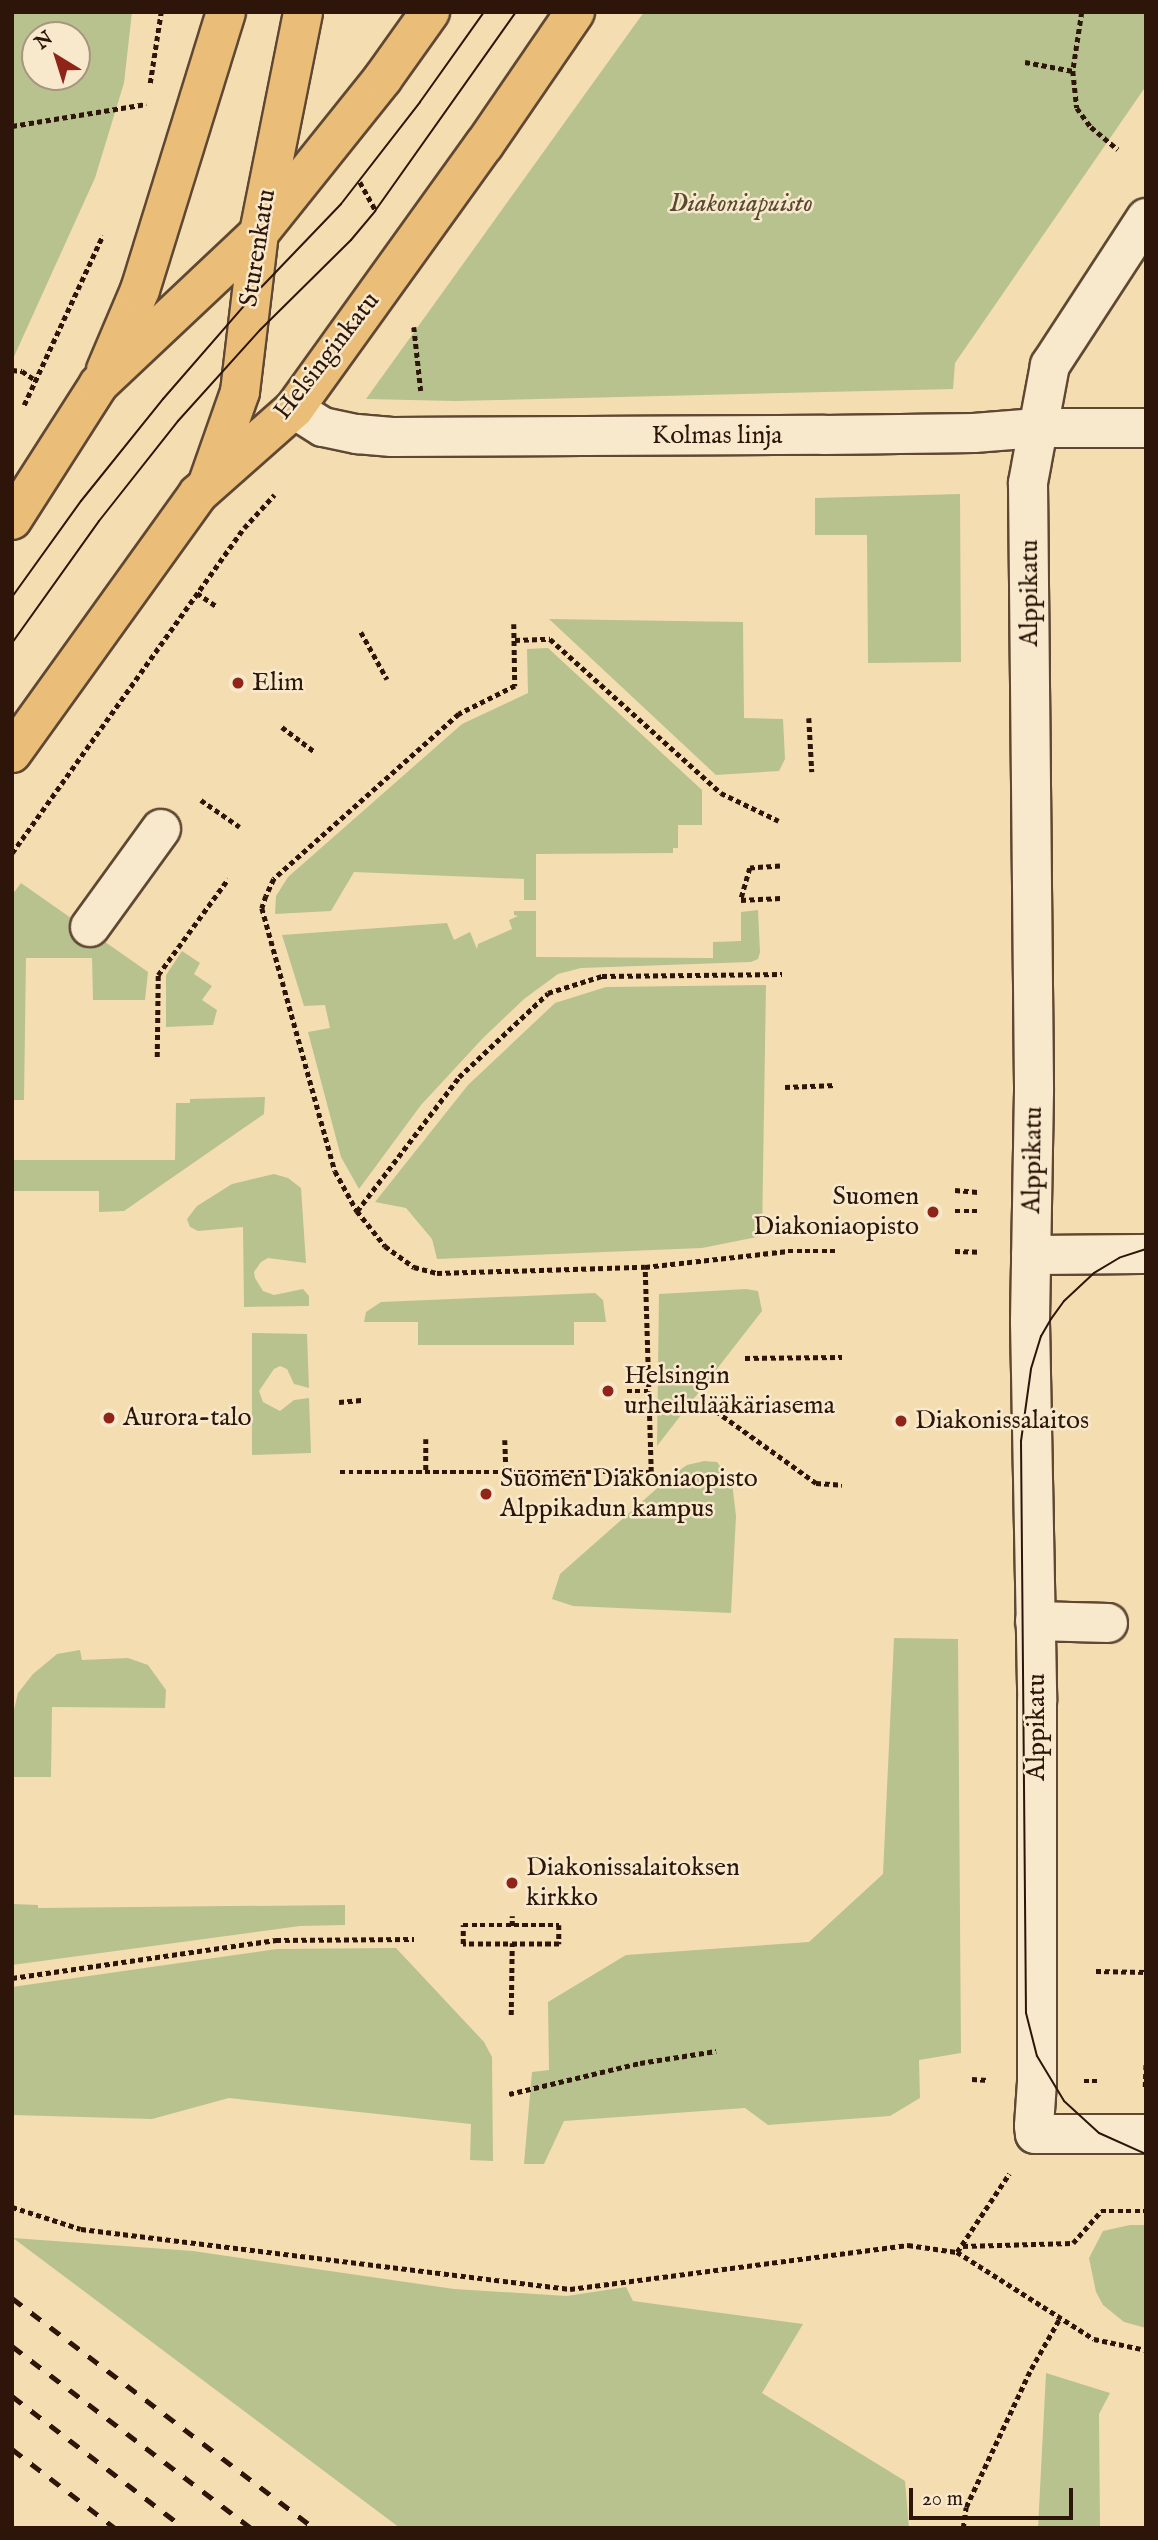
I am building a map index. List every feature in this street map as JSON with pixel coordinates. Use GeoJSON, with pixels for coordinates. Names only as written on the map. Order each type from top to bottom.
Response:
{"type":"FeatureCollection","features":[{"type":"Feature","properties":{"kind":"main road"},"geometry":{"type":"LineString","coordinates":[[12,520],[99,384],[140,290],[226,12]]}},
{"type":"Feature","properties":{"kind":"main road","name":"Sturenkatu"},"geometry":{"type":"LineString","coordinates":[[209,482],[240,392],[259,233],[303,12]]}},
{"type":"Feature","properties":{"kind":"main road"},"geometry":{"type":"LineString","coordinates":[[99,384],[259,233],[339,134],[430,12]]}},
{"type":"Feature","properties":{"kind":"main road","name":"Helsinginkatu"},"geometry":{"type":"LineString","coordinates":[[12,753],[209,482],[294,409],[575,12]]}},
{"type":"Feature","properties":{"kind":"street","name":"Alppikatu"},"geometry":{"type":"LineString","coordinates":[[1035,2134],[1035,1622],[1030,1322],[1034,1091],[1028,483],[1050,365],[1146,218]]}},
{"type":"Feature","properties":{"kind":"street","name":"Kolmas linja"},"geometry":{"type":"LineString","coordinates":[[294,409],[323,427],[358,435],[429,437],[865,435],[974,433],[1037,428],[1146,428]]}},
{"type":"Feature","properties":{"kind":"street"},"geometry":{"type":"LineString","coordinates":[[90,927],[161,829]]}},
{"type":"Feature","properties":{"kind":"street"},"geometry":{"type":"LineString","coordinates":[[1031,1255],[1146,1254]]}},
{"type":"Feature","properties":{"kind":"street"},"geometry":{"type":"LineString","coordinates":[[1035,1622],[1108,1623]]}},
{"type":"Feature","properties":{"kind":"street"},"geometry":{"type":"LineString","coordinates":[[1035,2134],[1146,2134]]}},
{"type":"Feature","properties":{"kind":"path"},"geometry":{"type":"LineString","coordinates":[[1082,12],[1073,71],[1077,108],[1091,127],[1118,150]]}},
{"type":"Feature","properties":{"kind":"path"},"geometry":{"type":"LineString","coordinates":[[1025,62],[1073,71]]}},
{"type":"Feature","properties":{"kind":"path"},"geometry":{"type":"LineString","coordinates":[[12,126],[147,104]]}},
{"type":"Feature","properties":{"kind":"path"},"geometry":{"type":"LineString","coordinates":[[339,134],[375,211],[405,253]]}},
{"type":"Feature","properties":{"kind":"path"},"geometry":{"type":"LineString","coordinates":[[19,415],[104,232]]}},
{"type":"Feature","properties":{"kind":"path"},"geometry":{"type":"LineString","coordinates":[[412,314],[429,437]]}},
{"type":"Feature","properties":{"kind":"path"},"geometry":{"type":"LineString","coordinates":[[12,370],[22,370],[37,381]]}},
{"type":"Feature","properties":{"kind":"path"},"geometry":{"type":"LineString","coordinates":[[12,853],[243,528]]}},
{"type":"Feature","properties":{"kind":"path"},"geometry":{"type":"LineString","coordinates":[[197,593],[216,606]]}},
{"type":"Feature","properties":{"kind":"path"},"geometry":{"type":"LineString","coordinates":[[514,624],[515,686],[459,714],[274,879],[262,908],[335,1171],[357,1210],[385,1246],[415,1267],[436,1273],[645,1267],[788,1251],[835,1251]]}},
{"type":"Feature","properties":{"kind":"path"},"geometry":{"type":"LineString","coordinates":[[361,632],[387,679]]}},
{"type":"Feature","properties":{"kind":"path"},"geometry":{"type":"LineString","coordinates":[[514,640],[550,639],[721,793],[779,821]]}},
{"type":"Feature","properties":{"kind":"path"},"geometry":{"type":"LineString","coordinates":[[809,718],[812,772]]}},
{"type":"Feature","properties":{"kind":"path"},"geometry":{"type":"LineString","coordinates":[[282,727],[315,752]]}},
{"type":"Feature","properties":{"kind":"path"},"geometry":{"type":"LineString","coordinates":[[192,793],[240,827]]}},
{"type":"Feature","properties":{"kind":"path"},"geometry":{"type":"LineString","coordinates":[[780,866],[750,868],[741,900],[780,898]]}},
{"type":"Feature","properties":{"kind":"path"},"geometry":{"type":"LineString","coordinates":[[157,1058],[158,975],[229,878]]}},
{"type":"Feature","properties":{"kind":"path"},"geometry":{"type":"LineString","coordinates":[[357,1210],[459,1077],[548,993],[602,975],[782,974]]}},
{"type":"Feature","properties":{"kind":"path"},"geometry":{"type":"LineString","coordinates":[[785,1087],[836,1085]]}},
{"type":"Feature","properties":{"kind":"path"},"geometry":{"type":"LineString","coordinates":[[955,1190],[978,1192]]}},
{"type":"Feature","properties":{"kind":"path"},"geometry":{"type":"LineString","coordinates":[[955,1211],[979,1211]]}},
{"type":"Feature","properties":{"kind":"path"},"geometry":{"type":"LineString","coordinates":[[955,1251],[979,1252]]}},
{"type":"Feature","properties":{"kind":"path"},"geometry":{"type":"LineString","coordinates":[[340,1472],[650,1472],[645,1267]]}},
{"type":"Feature","properties":{"kind":"path"},"geometry":{"type":"LineString","coordinates":[[746,1359],[842,1357]]}},
{"type":"Feature","properties":{"kind":"path"},"geometry":{"type":"LineString","coordinates":[[626,1391],[648,1391]]}},
{"type":"Feature","properties":{"kind":"path"},"geometry":{"type":"LineString","coordinates":[[339,1402],[364,1400]]}},
{"type":"Feature","properties":{"kind":"path"},"geometry":{"type":"LineString","coordinates":[[709,1406],[816,1483],[842,1485]]}},
{"type":"Feature","properties":{"kind":"path"},"geometry":{"type":"LineString","coordinates":[[425,1439],[426,1471]]}},
{"type":"Feature","properties":{"kind":"path"},"geometry":{"type":"LineString","coordinates":[[505,1440],[506,1472]]}},
{"type":"Feature","properties":{"kind":"path"},"geometry":{"type":"LineString","coordinates":[[512,1916],[512,1926]]}},
{"type":"Feature","properties":{"kind":"path"},"geometry":{"type":"LineString","coordinates":[[463,1925],[559,1925],[559,1944],[512,1943],[463,1944],[463,1925]]}},
{"type":"Feature","properties":{"kind":"path"},"geometry":{"type":"LineString","coordinates":[[12,1978],[276,1940],[414,1939]]}},
{"type":"Feature","properties":{"kind":"path"},"geometry":{"type":"LineString","coordinates":[[511,2015],[512,1943]]}},
{"type":"Feature","properties":{"kind":"path"},"geometry":{"type":"LineString","coordinates":[[1096,1971],[1146,1972]]}},
{"type":"Feature","properties":{"kind":"path"},"geometry":{"type":"LineString","coordinates":[[509,2094],[640,2063],[716,2051]]}},
{"type":"Feature","properties":{"kind":"path"},"geometry":{"type":"LineString","coordinates":[[1145,2094],[1146,2063]]}},
{"type":"Feature","properties":{"kind":"path"},"geometry":{"type":"LineString","coordinates":[[957,2252],[1035,2134]]}},
{"type":"Feature","properties":{"kind":"path"},"geometry":{"type":"LineString","coordinates":[[12,2207],[81,2229],[570,2288],[908,2245],[957,2252],[1094,2339],[1146,2350]]}},
{"type":"Feature","properties":{"kind":"path"},"geometry":{"type":"LineString","coordinates":[[963,2246],[1073,2243],[1101,2211],[1146,2211]]}},
{"type":"Feature","properties":{"kind":"path"},"geometry":{"type":"LineString","coordinates":[[963,2528],[966,2507],[1031,2370],[1060,2318]]}},
{"type":"Feature","properties":{"kind":"green space"},"geometry":{"type":"Polygon","coordinates":[[[12,12],[132,12],[124,83],[95,178],[12,361],[12,12]]]}},
{"type":"Feature","properties":{"kind":"green space","name":"Diakoniapuisto"},"geometry":{"type":"Polygon","coordinates":[[[644,12],[1146,12],[1146,86],[955,363],[953,389],[455,401],[366,399],[644,12]]]}},
{"type":"Feature","properties":{"kind":"green space"},"geometry":{"type":"Polygon","coordinates":[[[960,494],[961,662],[868,663],[867,535],[815,535],[815,498],[960,494]]]}},
{"type":"Feature","properties":{"kind":"green space"},"geometry":{"type":"Polygon","coordinates":[[[549,619],[743,622],[744,718],[783,719],[785,759],[779,771],[716,775],[549,619]]]}},
{"type":"Feature","properties":{"kind":"green space"},"geometry":{"type":"Polygon","coordinates":[[[548,648],[702,790],[702,825],[678,825],[678,848],[673,848],[673,853],[536,854],[536,900],[524,900],[524,879],[354,872],[331,911],[275,914],[276,896],[288,877],[462,724],[528,693],[527,649],[548,648]]]}},
{"type":"Feature","properties":{"kind":"green space"},"geometry":{"type":"Polygon","coordinates":[[[21,883],[148,972],[145,1000],[93,1000],[92,958],[26,958],[24,1100],[12,1100],[12,895],[21,883]]]}},
{"type":"Feature","properties":{"kind":"green space"},"geometry":{"type":"Polygon","coordinates":[[[758,910],[760,952],[758,959],[751,962],[581,968],[558,974],[524,999],[483,1038],[421,1105],[359,1189],[341,1157],[308,1032],[330,1028],[325,1005],[304,1006],[282,935],[447,923],[454,940],[470,932],[477,949],[478,944],[512,929],[509,920],[518,916],[514,915],[514,911],[536,911],[536,957],[713,958],[713,942],[741,941],[741,912],[758,910]]]}},
{"type":"Feature","properties":{"kind":"green space"},"geometry":{"type":"Polygon","coordinates":[[[182,951],[200,963],[194,974],[212,986],[202,1000],[217,1010],[213,1025],[166,1027],[166,975],[182,951]]]}},
{"type":"Feature","properties":{"kind":"green space"},"geometry":{"type":"Polygon","coordinates":[[[766,985],[762,1236],[702,1248],[437,1259],[432,1239],[406,1208],[375,1202],[468,1085],[555,1003],[606,987],[766,985]]]}},
{"type":"Feature","properties":{"kind":"green space"},"geometry":{"type":"Polygon","coordinates":[[[265,1097],[264,1114],[124,1211],[99,1212],[99,1191],[12,1191],[12,1160],[175,1160],[176,1103],[190,1103],[190,1099],[265,1097]]]}},
{"type":"Feature","properties":{"kind":"green space"},"geometry":{"type":"Polygon","coordinates":[[[274,1174],[288,1178],[301,1188],[306,1263],[268,1258],[261,1262],[254,1272],[255,1278],[263,1291],[274,1295],[303,1289],[309,1296],[309,1306],[244,1307],[243,1227],[198,1231],[190,1227],[187,1219],[197,1206],[232,1184],[274,1174]]]}},
{"type":"Feature","properties":{"kind":"green space"},"geometry":{"type":"Polygon","coordinates":[[[746,1289],[758,1291],[762,1311],[657,1446],[659,1294],[746,1289]]]}},
{"type":"Feature","properties":{"kind":"green space"},"geometry":{"type":"Polygon","coordinates":[[[595,1293],[603,1300],[606,1322],[574,1322],[574,1345],[418,1345],[418,1322],[364,1322],[366,1312],[381,1302],[595,1293]]]}},
{"type":"Feature","properties":{"kind":"green space"},"geometry":{"type":"Polygon","coordinates":[[[252,1333],[307,1334],[309,1388],[294,1384],[287,1369],[280,1366],[274,1369],[259,1391],[263,1402],[280,1411],[294,1400],[309,1398],[311,1453],[252,1455],[252,1333]]]}},
{"type":"Feature","properties":{"kind":"green space"},"geometry":{"type":"Polygon","coordinates":[[[704,1461],[717,1462],[732,1482],[736,1516],[731,1613],[573,1606],[552,1599],[560,1574],[671,1476],[687,1465],[704,1461]]]}},
{"type":"Feature","properties":{"kind":"green space"},"geometry":{"type":"Polygon","coordinates":[[[894,1638],[958,1639],[961,2053],[919,2060],[920,2098],[890,2116],[768,2125],[745,2108],[564,2121],[544,2164],[524,2164],[532,2072],[549,2070],[548,2002],[626,1955],[809,1942],[883,1874],[894,1638]]]}},
{"type":"Feature","properties":{"kind":"green space"},"geometry":{"type":"Polygon","coordinates":[[[80,1650],[82,1660],[128,1658],[148,1665],[166,1690],[165,1708],[52,1707],[51,1777],[14,1777],[13,1714],[18,1693],[33,1674],[57,1654],[80,1650]]]}},
{"type":"Feature","properties":{"kind":"green space"},"geometry":{"type":"Polygon","coordinates":[[[12,1904],[38,1905],[38,1908],[345,1905],[345,1925],[300,1926],[12,1965],[12,1904]]]}},
{"type":"Feature","properties":{"kind":"green space"},"geometry":{"type":"Polygon","coordinates":[[[396,1948],[484,2042],[492,2057],[493,2161],[470,2160],[471,2124],[229,2098],[152,2119],[12,2115],[12,1987],[277,1949],[396,1948]]]}},
{"type":"Feature","properties":{"kind":"green space"},"geometry":{"type":"Polygon","coordinates":[[[1130,2225],[1146,2225],[1146,2328],[1124,2322],[1103,2305],[1096,2292],[1089,2258],[1103,2231],[1130,2225]]]}},
{"type":"Feature","properties":{"kind":"green space"},"geometry":{"type":"Polygon","coordinates":[[[13,2238],[193,2251],[454,2289],[567,2296],[626,2287],[633,2301],[803,2324],[762,2393],[905,2481],[909,2528],[400,2528],[13,2238]]]}},
{"type":"Feature","properties":{"kind":"green space"},"geometry":{"type":"Polygon","coordinates":[[[1046,2373],[1110,2393],[1099,2414],[1100,2528],[1038,2528],[1046,2373]]]}},
{"type":"Feature","properties":{"kind":"tram line"},"geometry":{"type":"LineString","coordinates":[[12,597],[81,501],[163,399],[249,300],[341,204],[420,102],[484,12]]}},
{"type":"Feature","properties":{"kind":"tram line"},"geometry":{"type":"LineString","coordinates":[[12,643],[99,521],[178,421],[260,330],[351,240],[375,211],[516,12]]}},
{"type":"Feature","properties":{"kind":"tram line"},"geometry":{"type":"LineString","coordinates":[[1146,1249],[1119,1258],[1094,1273],[1064,1301],[1051,1319],[1041,1336],[1031,1369],[1021,1441],[1026,2013],[1037,2056],[1064,2101],[1099,2133],[1146,2154]]}},
{"type":"Feature","properties":{"kind":"railway"},"geometry":{"type":"LineString","coordinates":[[12,2298],[314,2528]]}},
{"type":"Feature","properties":{"kind":"railway"},"geometry":{"type":"LineString","coordinates":[[12,2346],[251,2528]]}},
{"type":"Feature","properties":{"kind":"railway"},"geometry":{"type":"LineString","coordinates":[[12,2396],[184,2528]]}},
{"type":"Feature","properties":{"kind":"railway"},"geometry":{"type":"LineString","coordinates":[[12,2449],[115,2528]]}},
{"type":"Feature","properties":{"kind":"place","name":"Elim"},"geometry":{"type":"Point","coordinates":[238,683]}},
{"type":"Feature","properties":{"kind":"place","name":"Suomen Diakoniaopisto"},"geometry":{"type":"Point","coordinates":[933,1212]}},
{"type":"Feature","properties":{"kind":"place","name":"Helsingin urheilulääkäriasema"},"geometry":{"type":"Point","coordinates":[608,1391]}},
{"type":"Feature","properties":{"kind":"place","name":"Aurora-talo"},"geometry":{"type":"Point","coordinates":[109,1418]}},
{"type":"Feature","properties":{"kind":"place","name":"Diakonissalaitos"},"geometry":{"type":"Point","coordinates":[901,1421]}},
{"type":"Feature","properties":{"kind":"place","name":"Suomen Diakoniaopisto Alppikadun kampus"},"geometry":{"type":"Point","coordinates":[486,1494]}},
{"type":"Feature","properties":{"kind":"place","name":"Diakonissalaitoksen kirkko"},"geometry":{"type":"Point","coordinates":[512,1883]}}]}
